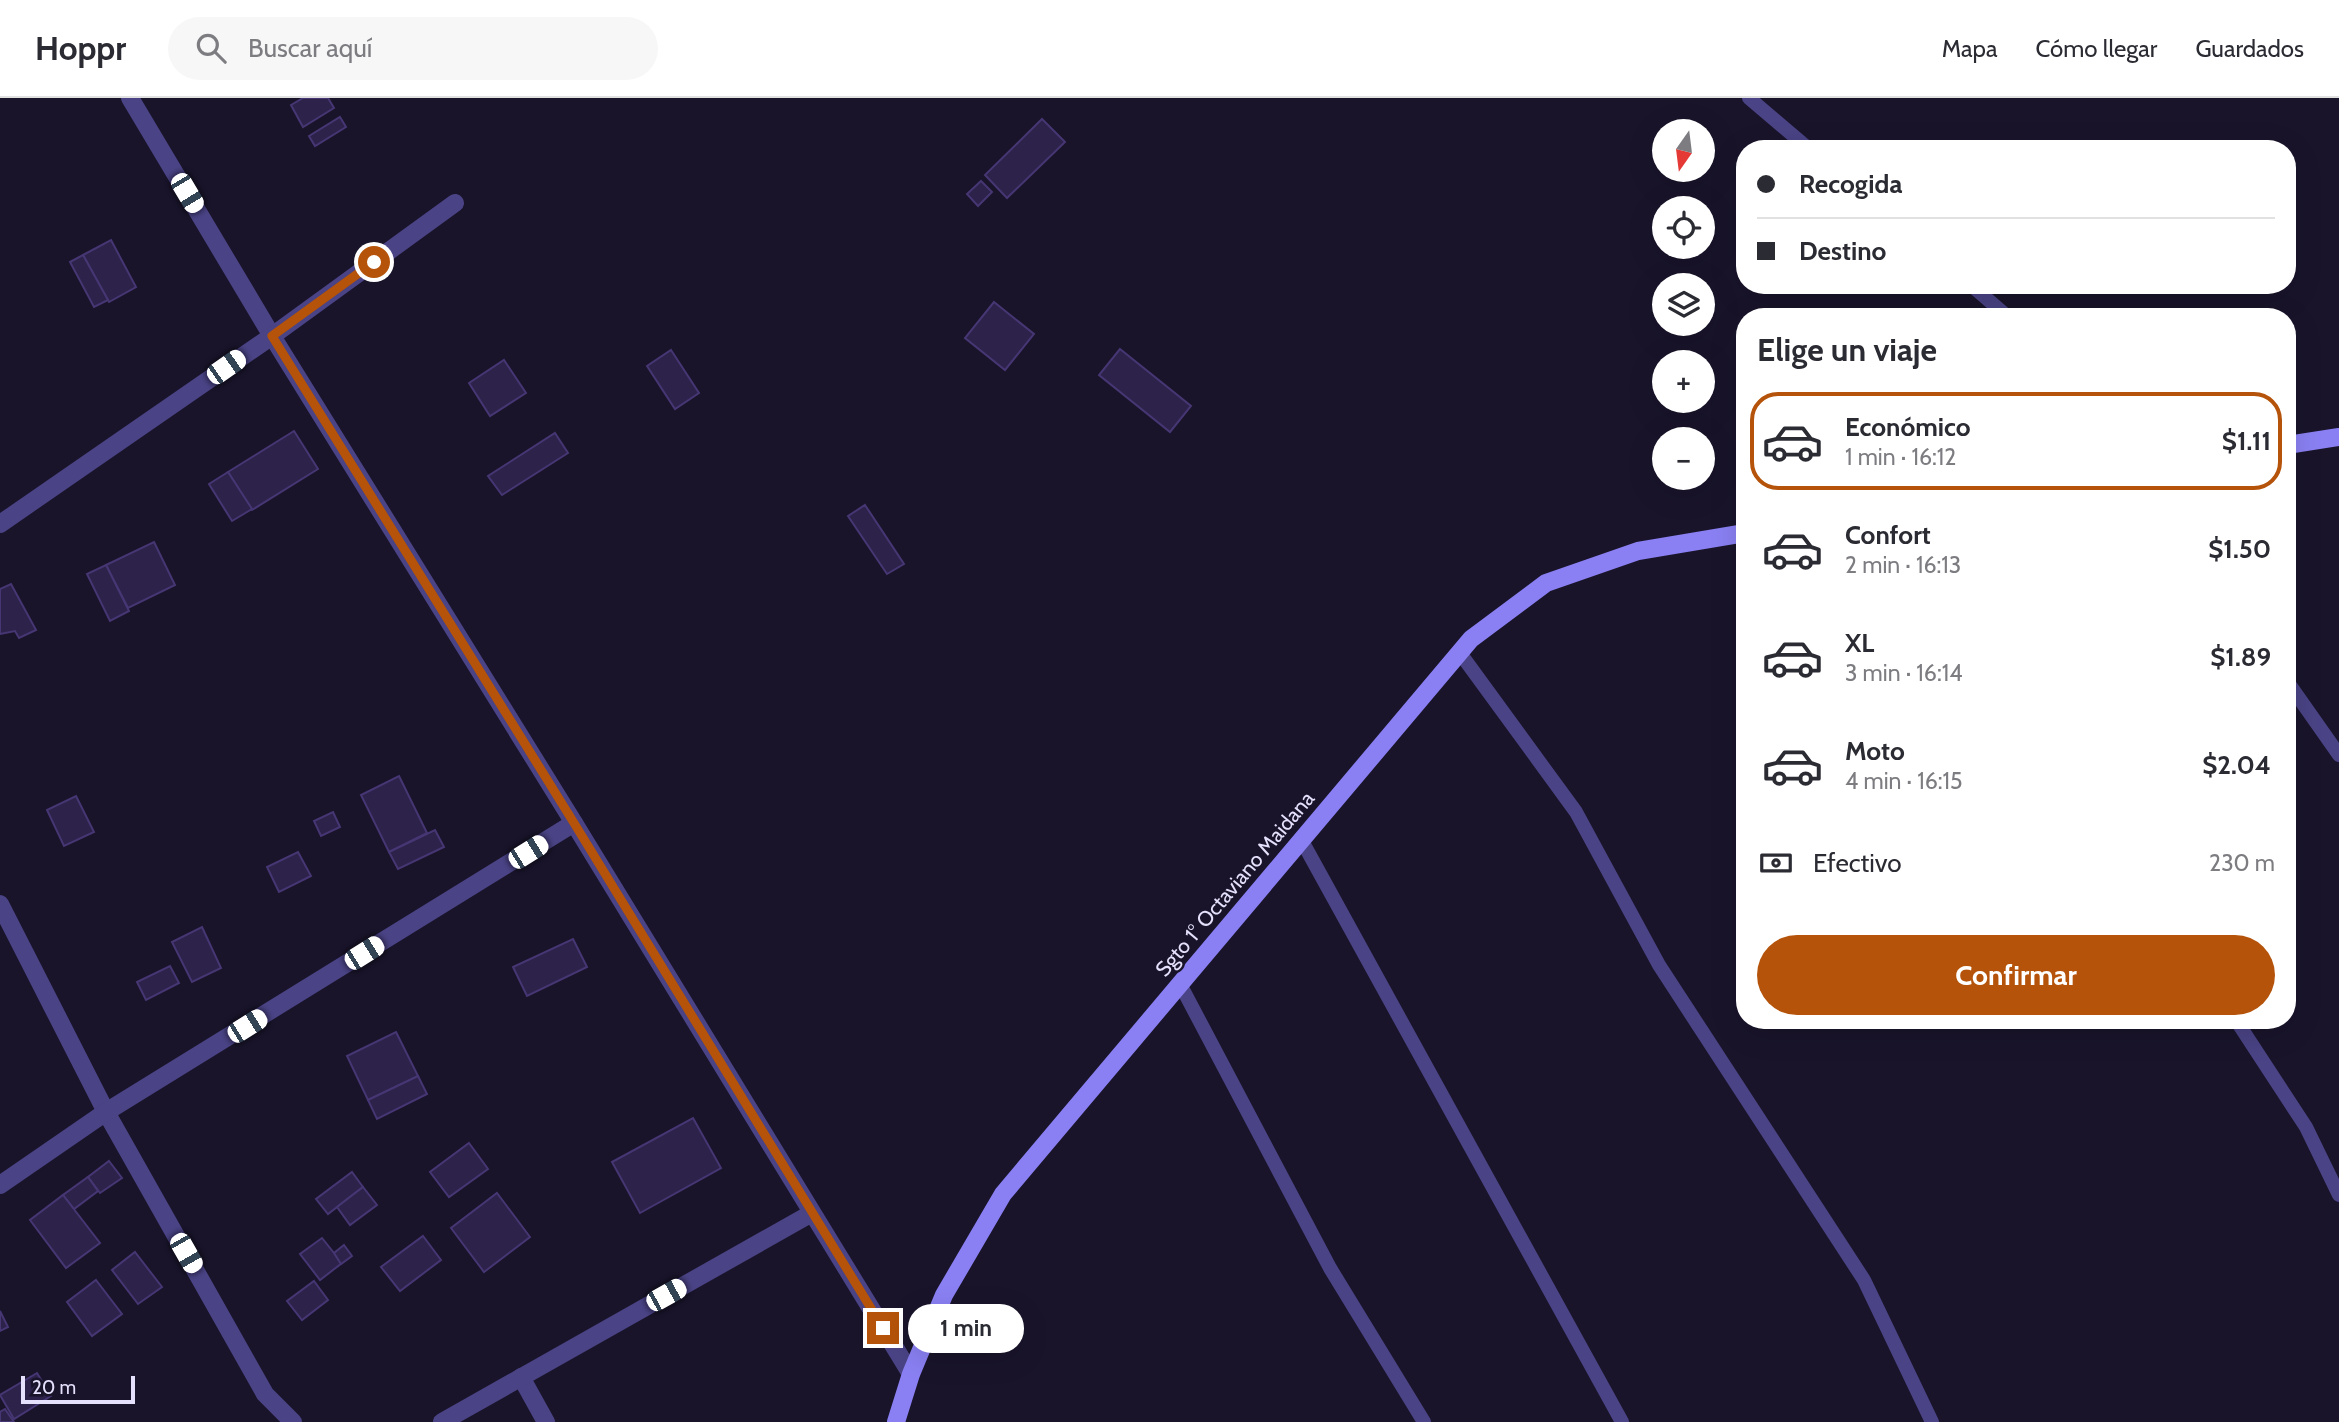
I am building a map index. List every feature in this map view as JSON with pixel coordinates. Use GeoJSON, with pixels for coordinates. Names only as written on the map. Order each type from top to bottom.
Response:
{"type":"FeatureCollection","features":[{"type":"Feature","properties":{"kind":"main road"},"geometry":{"type":"LineString","coordinates":[[2296,444],[2339,437]]}},
{"type":"Feature","properties":{"kind":"main road","name":"Sgto 1° Octaviano Maidana"},"geometry":{"type":"LineString","coordinates":[[896,1422],[911,1374],[943,1295],[1003,1194],[1471,639],[1546,583],[1638,551],[1736,535]]}},
{"type":"Feature","properties":{"kind":"street"},"geometry":{"type":"LineString","coordinates":[[130,98],[272,336],[911,1374]]}},
{"type":"Feature","properties":{"kind":"street"},"geometry":{"type":"LineString","coordinates":[[0,524],[272,336],[455,203]]}},
{"type":"Feature","properties":{"kind":"street"},"geometry":{"type":"LineString","coordinates":[[0,1185],[106,1112],[574,823]]}},
{"type":"Feature","properties":{"kind":"street"},"geometry":{"type":"LineString","coordinates":[[0,904],[106,1112],[265,1394],[293,1422]]}},
{"type":"Feature","properties":{"kind":"street"},"geometry":{"type":"LineString","coordinates":[[442,1422],[812,1213]]}},
{"type":"Feature","properties":{"kind":"street"},"geometry":{"type":"LineString","coordinates":[[520,1377],[546,1422]]}},
{"type":"Feature","properties":{"kind":"lane"},"geometry":{"type":"LineString","coordinates":[[1749,98],[1798,140]]}},
{"type":"Feature","properties":{"kind":"lane"},"geometry":{"type":"LineString","coordinates":[[1981,294],[1998,308]]}},
{"type":"Feature","properties":{"kind":"lane"},"geometry":{"type":"LineString","coordinates":[[1460,653],[1576,812],[1660,965],[1864,1280],[1932,1422]]}},
{"type":"Feature","properties":{"kind":"lane"},"geometry":{"type":"LineString","coordinates":[[2296,694],[2339,755]]}},
{"type":"Feature","properties":{"kind":"lane"},"geometry":{"type":"LineString","coordinates":[[1301,841],[1622,1422]]}},
{"type":"Feature","properties":{"kind":"lane"},"geometry":{"type":"LineString","coordinates":[[1180,984],[1330,1268],[1424,1422]]}},
{"type":"Feature","properties":{"kind":"lane"},"geometry":{"type":"LineString","coordinates":[[2242,1029],[2306,1127],[2339,1195]]}},
{"type":"Feature","properties":{"kind":"building"},"geometry":{"type":"Polygon","coordinates":[[[303,98],[328,98],[334,108],[303,127],[291,105],[303,98]]]}},
{"type":"Feature","properties":{"kind":"building"},"geometry":{"type":"Polygon","coordinates":[[[340,117],[346,127],[315,146],[309,136],[340,117]]]}},
{"type":"Feature","properties":{"kind":"building"},"geometry":{"type":"Polygon","coordinates":[[[1042,119],[1065,142],[1007,198],[985,175],[1042,119]]]}},
{"type":"Feature","properties":{"kind":"building"},"geometry":{"type":"Polygon","coordinates":[[[981,181],[992,192],[978,206],[967,194],[981,181]]]}},
{"type":"Feature","properties":{"kind":"building"},"geometry":{"type":"Polygon","coordinates":[[[111,240],[136,287],[109,302],[83,255],[111,240]]]}},
{"type":"Feature","properties":{"kind":"building"},"geometry":{"type":"Polygon","coordinates":[[[83,255],[108,300],[94,307],[70,262],[83,255]]]}},
{"type":"Feature","properties":{"kind":"building"},"geometry":{"type":"Polygon","coordinates":[[[994,302],[1034,334],[1005,370],[965,338],[994,302]]]}},
{"type":"Feature","properties":{"kind":"building"},"geometry":{"type":"Polygon","coordinates":[[[1120,349],[1191,406],[1170,432],[1099,375],[1120,349]]]}},
{"type":"Feature","properties":{"kind":"building"},"geometry":{"type":"Polygon","coordinates":[[[671,350],[699,393],[675,409],[647,366],[671,350]]]}},
{"type":"Feature","properties":{"kind":"building"},"geometry":{"type":"Polygon","coordinates":[[[504,360],[526,393],[490,416],[469,383],[504,360]]]}},
{"type":"Feature","properties":{"kind":"building"},"geometry":{"type":"Polygon","coordinates":[[[294,431],[318,469],[252,510],[228,472],[294,431]]]}},
{"type":"Feature","properties":{"kind":"building"},"geometry":{"type":"Polygon","coordinates":[[[555,433],[568,453],[502,495],[488,476],[555,433]]]}},
{"type":"Feature","properties":{"kind":"building"},"geometry":{"type":"Polygon","coordinates":[[[228,472],[252,509],[232,521],[209,484],[228,472]]]}},
{"type":"Feature","properties":{"kind":"building"},"geometry":{"type":"Polygon","coordinates":[[[865,505],[904,564],[887,574],[848,516],[865,505]]]}},
{"type":"Feature","properties":{"kind":"building"},"geometry":{"type":"Polygon","coordinates":[[[154,542],[175,585],[128,608],[106,565],[154,542]]]}},
{"type":"Feature","properties":{"kind":"building"},"geometry":{"type":"Polygon","coordinates":[[[106,565],[129,611],[110,621],[87,574],[106,565]]]}},
{"type":"Feature","properties":{"kind":"building"},"geometry":{"type":"Polygon","coordinates":[[[11,584],[36,630],[19,638],[15,631],[0,634],[0,589],[11,584]]]}},
{"type":"Feature","properties":{"kind":"building"},"geometry":{"type":"Polygon","coordinates":[[[399,776],[427,833],[389,852],[361,795],[399,776]]]}},
{"type":"Feature","properties":{"kind":"building"},"geometry":{"type":"Polygon","coordinates":[[[76,796],[94,832],[64,846],[47,810],[76,796]]]}},
{"type":"Feature","properties":{"kind":"building"},"geometry":{"type":"Polygon","coordinates":[[[333,812],[340,827],[321,836],[314,821],[333,812]]]}},
{"type":"Feature","properties":{"kind":"building"},"geometry":{"type":"Polygon","coordinates":[[[435,830],[444,847],[398,869],[389,852],[435,830]]]}},
{"type":"Feature","properties":{"kind":"building"},"geometry":{"type":"Polygon","coordinates":[[[298,852],[311,876],[279,892],[267,867],[298,852]]]}},
{"type":"Feature","properties":{"kind":"building"},"geometry":{"type":"Polygon","coordinates":[[[202,927],[221,968],[192,982],[172,942],[202,927]]]}},
{"type":"Feature","properties":{"kind":"building"},"geometry":{"type":"Polygon","coordinates":[[[573,939],[587,967],[527,996],[513,967],[573,939]]]}},
{"type":"Feature","properties":{"kind":"building"},"geometry":{"type":"Polygon","coordinates":[[[170,966],[179,983],[146,1000],[137,982],[170,966]]]}},
{"type":"Feature","properties":{"kind":"building"},"geometry":{"type":"Polygon","coordinates":[[[396,1032],[418,1076],[368,1100],[347,1056],[396,1032]]]}},
{"type":"Feature","properties":{"kind":"building"},"geometry":{"type":"Polygon","coordinates":[[[418,1076],[427,1094],[377,1119],[368,1100],[418,1076]]]}},
{"type":"Feature","properties":{"kind":"building"},"geometry":{"type":"Polygon","coordinates":[[[693,1118],[721,1168],[640,1213],[612,1162],[693,1118]]]}},
{"type":"Feature","properties":{"kind":"building"},"geometry":{"type":"Polygon","coordinates":[[[469,1143],[488,1169],[449,1197],[430,1172],[469,1143]]]}},
{"type":"Feature","properties":{"kind":"building"},"geometry":{"type":"Polygon","coordinates":[[[109,1161],[122,1178],[100,1193],[88,1177],[109,1161]]]}},
{"type":"Feature","properties":{"kind":"building"},"geometry":{"type":"Polygon","coordinates":[[[352,1172],[363,1187],[328,1214],[316,1199],[352,1172]]]}},
{"type":"Feature","properties":{"kind":"building"},"geometry":{"type":"Polygon","coordinates":[[[88,1177],[98,1191],[74,1209],[63,1195],[88,1177]]]}},
{"type":"Feature","properties":{"kind":"building"},"geometry":{"type":"Polygon","coordinates":[[[363,1187],[377,1205],[350,1225],[337,1207],[363,1187]]]}},
{"type":"Feature","properties":{"kind":"building"},"geometry":{"type":"Polygon","coordinates":[[[497,1193],[530,1237],[484,1272],[451,1228],[497,1193]]]}},
{"type":"Feature","properties":{"kind":"building"},"geometry":{"type":"Polygon","coordinates":[[[63,1195],[100,1243],[66,1268],[30,1220],[63,1195]]]}},
{"type":"Feature","properties":{"kind":"building"},"geometry":{"type":"Polygon","coordinates":[[[423,1236],[441,1260],[400,1291],[381,1267],[423,1236]]]}},
{"type":"Feature","properties":{"kind":"building"},"geometry":{"type":"Polygon","coordinates":[[[322,1238],[342,1263],[320,1280],[300,1254],[322,1238]]]}},
{"type":"Feature","properties":{"kind":"building"},"geometry":{"type":"Polygon","coordinates":[[[344,1245],[352,1256],[341,1264],[334,1253],[344,1245]]]}},
{"type":"Feature","properties":{"kind":"building"},"geometry":{"type":"Polygon","coordinates":[[[135,1252],[162,1287],[138,1304],[112,1270],[135,1252]]]}},
{"type":"Feature","properties":{"kind":"building"},"geometry":{"type":"Polygon","coordinates":[[[96,1280],[122,1314],[92,1336],[67,1302],[96,1280]]]}},
{"type":"Feature","properties":{"kind":"building"},"geometry":{"type":"Polygon","coordinates":[[[314,1281],[328,1300],[302,1320],[287,1301],[314,1281]]]}},
{"type":"Feature","properties":{"kind":"building"},"geometry":{"type":"Polygon","coordinates":[[[0,1311],[8,1327],[0,1331],[0,1311]]]}},
{"type":"Feature","properties":{"kind":"building"},"geometry":{"type":"Polygon","coordinates":[[[37,1373],[51,1396],[14,1419],[0,1395],[37,1373]]]}},
{"type":"Feature","properties":{"kind":"building"},"geometry":{"type":"Polygon","coordinates":[[[5,1409],[14,1422],[0,1422],[0,1412],[5,1409]]]}},
{"type":"Feature","properties":{"kind":"route"},"geometry":{"type":"LineString","coordinates":[[374,262],[272,336],[883,1328]]}}]}
